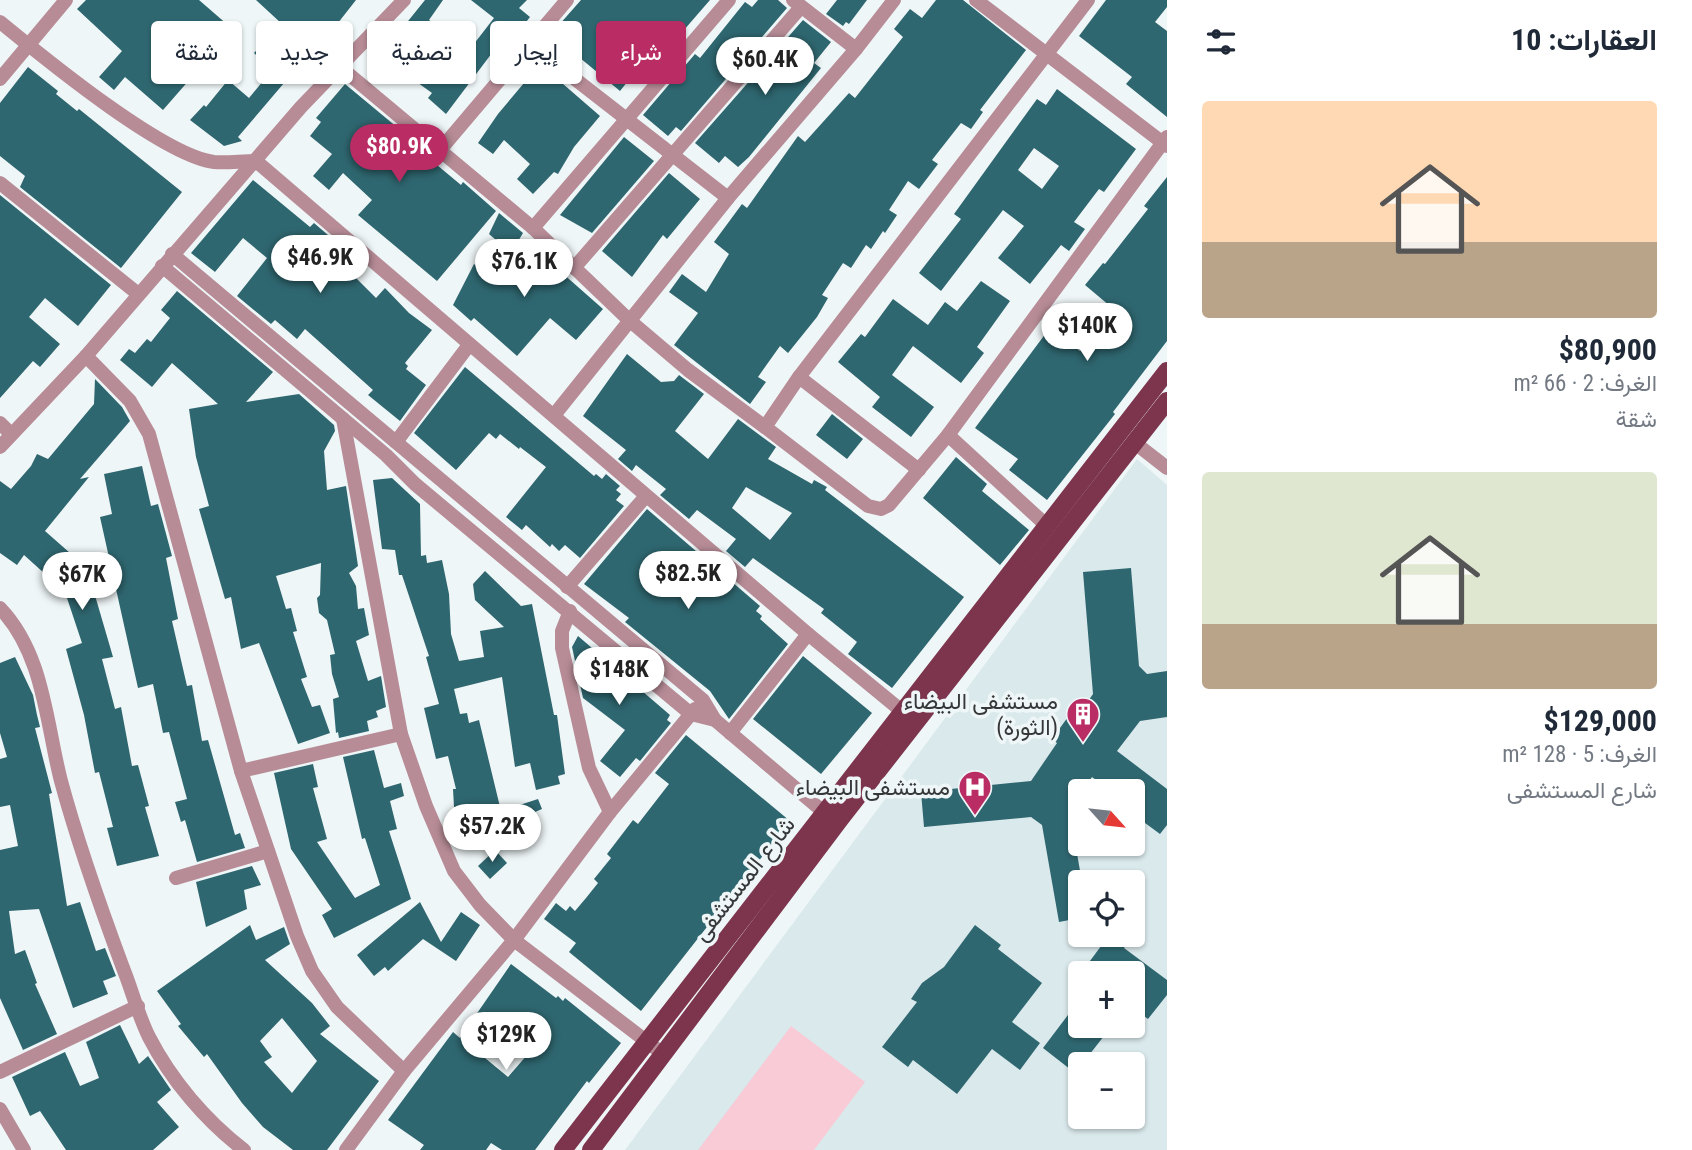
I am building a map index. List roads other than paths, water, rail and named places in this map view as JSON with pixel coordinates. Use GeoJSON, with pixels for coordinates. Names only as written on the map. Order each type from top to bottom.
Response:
{"type":"FeatureCollection","features":[{"type":"Feature","properties":{"kind":"main road","name":"شارع المستشفى"},"geometry":{"type":"LineString","coordinates":[[563,1150],[1167,371]]}},
{"type":"Feature","properties":{"kind":"main road","name":"شارع المستشفى"},"geometry":{"type":"LineString","coordinates":[[591,1150],[848,810],[1167,401]]}},
{"type":"Feature","properties":{"kind":"street"},"geometry":{"type":"LineString","coordinates":[[0,79],[66,0]]}},
{"type":"Feature","properties":{"kind":"street"},"geometry":{"type":"LineString","coordinates":[[353,52],[404,0]]}},
{"type":"Feature","properties":{"kind":"street"},"geometry":{"type":"LineString","coordinates":[[549,21],[567,0]]}},
{"type":"Feature","properties":{"kind":"street"},"geometry":{"type":"LineString","coordinates":[[533,228],[729,0]]}},
{"type":"Feature","properties":{"kind":"street"},"geometry":{"type":"LineString","coordinates":[[555,414],[728,198],[856,49],[894,0]]}},
{"type":"Feature","properties":{"kind":"street"},"geometry":{"type":"LineString","coordinates":[[353,78],[533,228],[629,320],[688,370],[868,506],[881,509],[889,505],[948,435],[1166,142],[976,0]]}},
{"type":"Feature","properties":{"kind":"street"},"geometry":{"type":"LineString","coordinates":[[765,427],[799,377],[1088,0]]}},
{"type":"Feature","properties":{"kind":"street"},"geometry":{"type":"LineString","coordinates":[[574,268],[672,155],[797,3],[856,49]]}},
{"type":"Feature","properties":{"kind":"street"},"geometry":{"type":"LineString","coordinates":[[0,22],[127,118],[181,150],[212,162],[256,161],[470,345],[555,414],[646,496],[808,634],[903,712]]}},
{"type":"Feature","properties":{"kind":"street"},"geometry":{"type":"LineString","coordinates":[[0,447],[86,356],[137,293],[323,84]]}},
{"type":"Feature","properties":{"kind":"street"},"geometry":{"type":"LineString","coordinates":[[440,150],[496,84]]}},
{"type":"Feature","properties":{"kind":"street"},"geometry":{"type":"LineString","coordinates":[[582,84],[728,198]]}},
{"type":"Feature","properties":{"kind":"street"},"geometry":{"type":"LineString","coordinates":[[0,183],[137,293]]}},
{"type":"Feature","properties":{"kind":"street"},"geometry":{"type":"LineString","coordinates":[[172,254],[703,700],[715,720],[826,814]]}},
{"type":"Feature","properties":{"kind":"street"},"geometry":{"type":"LineString","coordinates":[[162,266],[343,419],[415,484],[691,714],[715,720]]}},
{"type":"Feature","properties":{"kind":"street"},"geometry":{"type":"LineString","coordinates":[[396,442],[470,345]]}},
{"type":"Feature","properties":{"kind":"street"},"geometry":{"type":"LineString","coordinates":[[86,356],[130,401],[149,434],[241,771],[312,971],[337,1007],[404,1071]]}},
{"type":"Feature","properties":{"kind":"street"},"geometry":{"type":"LineString","coordinates":[[799,377],[919,470]]}},
{"type":"Feature","properties":{"kind":"street"},"geometry":{"type":"LineString","coordinates":[[343,419],[401,734],[426,806],[454,871],[480,905],[514,940],[663,1054]]}},
{"type":"Feature","properties":{"kind":"street"},"geometry":{"type":"LineString","coordinates":[[0,423],[11,434]]}},
{"type":"Feature","properties":{"kind":"street"},"geometry":{"type":"LineString","coordinates":[[948,435],[1046,525]]}},
{"type":"Feature","properties":{"kind":"street"},"geometry":{"type":"LineString","coordinates":[[1135,443],[1167,468]]}},
{"type":"Feature","properties":{"kind":"street"},"geometry":{"type":"LineString","coordinates":[[567,587],[646,496]]}},
{"type":"Feature","properties":{"kind":"street"},"geometry":{"type":"LineString","coordinates":[[0,608],[22,638],[33,664],[61,781],[100,905],[149,1036],[164,1064],[206,1115],[244,1150]]}},
{"type":"Feature","properties":{"kind":"street"},"geometry":{"type":"LineString","coordinates":[[570,611],[562,631],[562,648],[589,768],[610,812]]}},
{"type":"Feature","properties":{"kind":"street"},"geometry":{"type":"LineString","coordinates":[[730,733],[808,634]]}},
{"type":"Feature","properties":{"kind":"street"},"geometry":{"type":"LineString","coordinates":[[346,1150],[404,1071],[514,940],[610,812],[703,700]]}},
{"type":"Feature","properties":{"kind":"street"},"geometry":{"type":"LineString","coordinates":[[241,771],[401,734]]}},
{"type":"Feature","properties":{"kind":"street"},"geometry":{"type":"LineString","coordinates":[[176,878],[268,851]]}},
{"type":"Feature","properties":{"kind":"street"},"geometry":{"type":"LineString","coordinates":[[0,1072],[138,1006]]}},
{"type":"Feature","properties":{"kind":"street"},"geometry":{"type":"LineString","coordinates":[[0,1109],[23,1150]]}},
{"type":"Feature","properties":{"kind":"place","name":"مستشفى البيضاء (الثورة)"},"geometry":{"type":"Point","coordinates":[1083,744]}},
{"type":"Feature","properties":{"kind":"place","name":"مستشفى البيضاء"},"geometry":{"type":"Point","coordinates":[975,817]}}]}
